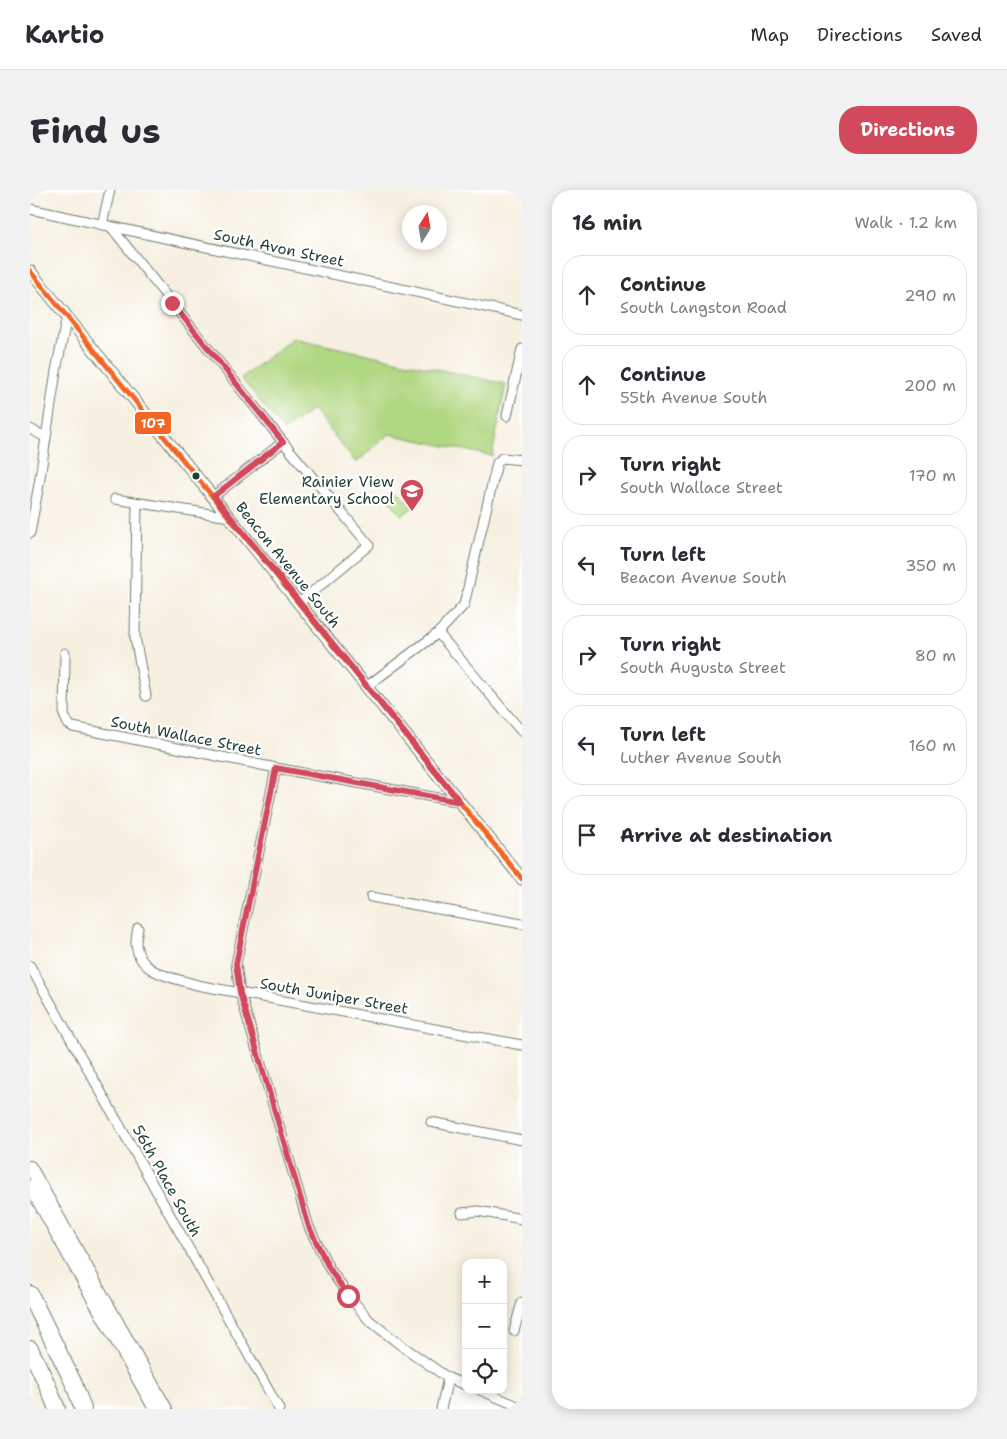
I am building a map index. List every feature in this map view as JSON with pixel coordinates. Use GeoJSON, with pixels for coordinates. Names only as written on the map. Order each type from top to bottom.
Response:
{"type":"FeatureCollection","features":[{"type":"Feature","properties":{"kind":"highway"},"geometry":{"type":"LineString","coordinates":[[30,1294],[74,1384],[84,1409]]}},
{"type":"Feature","properties":{"kind":"highway"},"geometry":{"type":"LineString","coordinates":[[30,1349],[46,1382],[56,1409]]}},
{"type":"Feature","properties":{"kind":"main road"},"geometry":{"type":"LineString","coordinates":[[30,1167],[166,1409]]}},
{"type":"Feature","properties":{"kind":"main road"},"geometry":{"type":"LineString","coordinates":[[30,1186],[155,1409]]}},
{"type":"Feature","properties":{"kind":"street"},"geometry":{"type":"LineString","coordinates":[[110,190],[107,226],[369,545],[299,602]]}},
{"type":"Feature","properties":{"kind":"street","name":"South Avon Street"},"geometry":{"type":"LineString","coordinates":[[30,209],[522,315]]}},
{"type":"Feature","properties":{"kind":"street","name":"Beacon Avenue South"},"geometry":{"type":"LineString","coordinates":[[30,271],[522,879]]}},
{"type":"Feature","properties":{"kind":"street"},"geometry":{"type":"LineString","coordinates":[[30,533],[67,316]]}},
{"type":"Feature","properties":{"kind":"street"},"geometry":{"type":"LineString","coordinates":[[507,416],[522,349]]}},
{"type":"Feature","properties":{"kind":"street"},"geometry":{"type":"LineString","coordinates":[[30,429],[45,437]]}},
{"type":"Feature","properties":{"kind":"street"},"geometry":{"type":"LineString","coordinates":[[214,496],[283,442]]}},
{"type":"Feature","properties":{"kind":"street"},"geometry":{"type":"LineString","coordinates":[[366,687],[438,633],[464,605],[497,463],[502,458],[522,460]]}},
{"type":"Feature","properties":{"kind":"street"},"geometry":{"type":"LineString","coordinates":[[115,498],[230,517]]}},
{"type":"Feature","properties":{"kind":"street"},"geometry":{"type":"LineString","coordinates":[[138,503],[135,636],[146,696]]}},
{"type":"Feature","properties":{"kind":"street"},"geometry":{"type":"LineString","coordinates":[[438,633],[522,732]]}},
{"type":"Feature","properties":{"kind":"street","name":"South Wallace Street"},"geometry":{"type":"LineString","coordinates":[[65,653],[63,712],[64,718],[70,726],[276,768],[460,802]]}},
{"type":"Feature","properties":{"kind":"street"},"geometry":{"type":"LineString","coordinates":[[276,768],[236,964],[240,993],[309,1227],[329,1268],[348,1296],[369,1320],[448,1378],[462,1383]]}},
{"type":"Feature","properties":{"kind":"street"},"geometry":{"type":"LineString","coordinates":[[370,897],[522,924]]}},
{"type":"Feature","properties":{"kind":"street","name":"South Juniper Street"},"geometry":{"type":"LineString","coordinates":[[138,928],[136,944],[144,965],[150,970],[197,985],[522,1045]]}},
{"type":"Feature","properties":{"kind":"street","name":"56th Place South"},"geometry":{"type":"LineString","coordinates":[[30,966],[279,1409]]}},
{"type":"Feature","properties":{"kind":"street"},"geometry":{"type":"LineString","coordinates":[[430,1122],[522,1140]]}},
{"type":"Feature","properties":{"kind":"street"},"geometry":{"type":"LineString","coordinates":[[462,1213],[478,1211],[522,1219]]}},
{"type":"Feature","properties":{"kind":"street"},"geometry":{"type":"LineString","coordinates":[[514,1331],[522,1302]]}},
{"type":"Feature","properties":{"kind":"street"},"geometry":{"type":"LineString","coordinates":[[441,1409],[448,1378]]}},
{"type":"Feature","properties":{"kind":"street"},"geometry":{"type":"LineString","coordinates":[[489,1394],[522,1408]]}},
{"type":"Feature","properties":{"kind":"green space"},"geometry":{"type":"Polygon","coordinates":[[[293,338],[506,384],[492,456],[389,434],[356,463],[313,409],[284,431],[241,378],[293,338]]]}},
{"type":"Feature","properties":{"kind":"green space"},"geometry":{"type":"Polygon","coordinates":[[[398,490],[412,508],[402,516],[388,498],[398,490]]]}},
{"type":"Feature","properties":{"kind":"transit line","name":"107"},"geometry":{"type":"LineString","coordinates":[[30,271],[522,879]]}},
{"type":"Feature","properties":{"kind":"place","name":"Rainier View Elementary School"},"geometry":{"type":"Point","coordinates":[412,512]}},
{"type":"Feature","properties":{"kind":"route"},"geometry":{"type":"LineString","coordinates":[[172,303],[283,442],[214,496],[460,802],[276,768],[241,936],[236,972],[240,993],[309,1227],[329,1268],[348,1296]]}}]}
